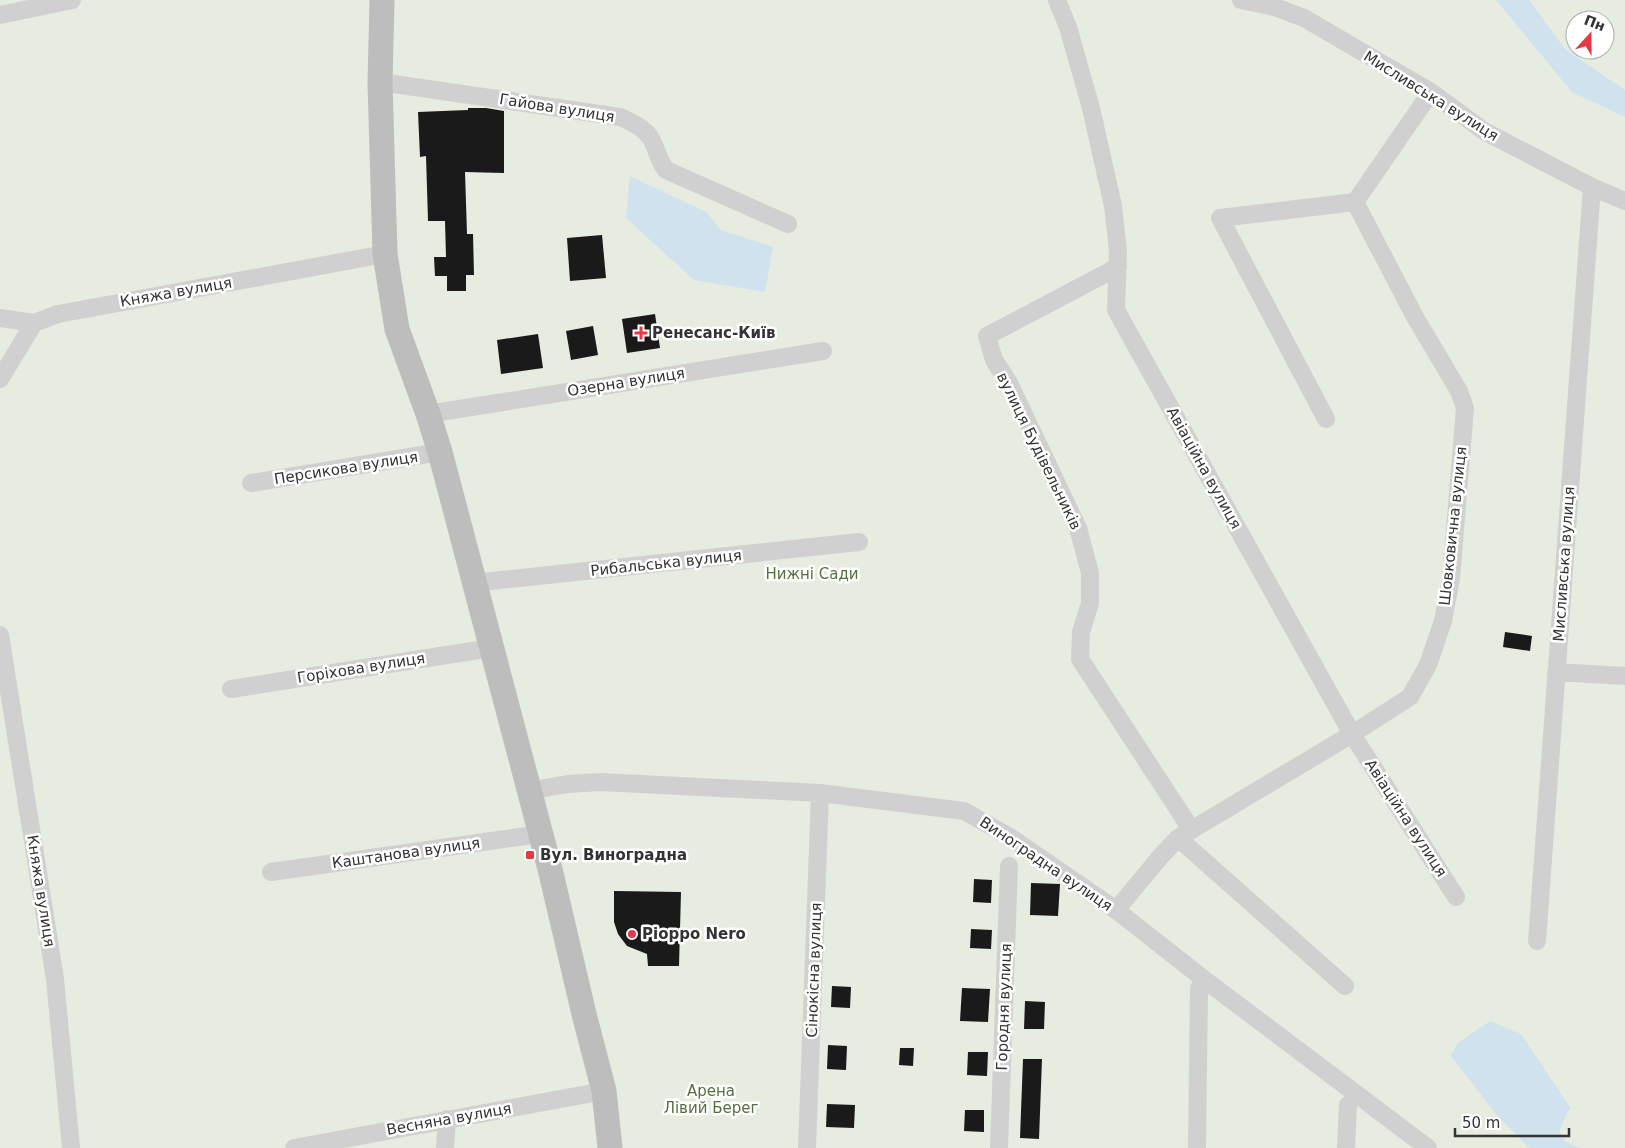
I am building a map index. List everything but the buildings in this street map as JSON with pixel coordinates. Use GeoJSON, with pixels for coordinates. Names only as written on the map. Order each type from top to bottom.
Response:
{"type":"FeatureCollection","features":[{"type":"Feature","properties":{"kind":"street"},"geometry":{"type":"LineString","coordinates":[[0,15],[72,0]]}},
{"type":"Feature","properties":{"kind":"street"},"geometry":{"type":"LineString","coordinates":[[382,0],[380,82],[385,254],[390,295],[398,329],[440,452],[540,834],[604,1091],[610,1148]]}},
{"type":"Feature","properties":{"kind":"street","name":"Авіаційна вулиця"},"geometry":{"type":"LineString","coordinates":[[1057,0],[1068,27],[1090,108],[1113,206],[1118,251],[1116,310],[1352,734],[1456,897]]}},
{"type":"Feature","properties":{"kind":"street","name":"Мисливська вулиця"},"geometry":{"type":"LineString","coordinates":[[1241,0],[1275,7],[1304,18],[1430,92],[1484,131],[1592,187],[1625,201]]}},
{"type":"Feature","properties":{"kind":"street","name":"Гайова вулиця"},"geometry":{"type":"LineString","coordinates":[[380,82],[620,117],[640,127],[651,138],[660,162],[666,170],[788,224]]}},
{"type":"Feature","properties":{"kind":"street"},"geometry":{"type":"LineString","coordinates":[[1326,419],[1220,218],[1355,202],[1430,92]]}},
{"type":"Feature","properties":{"kind":"street","name":"Мисливська вулиця"},"geometry":{"type":"LineString","coordinates":[[1537,941],[1592,187]]}},
{"type":"Feature","properties":{"kind":"street","name":"Шовковична вулиця"},"geometry":{"type":"LineString","coordinates":[[1116,910],[1161,856],[1184,834],[1352,734],[1410,697],[1428,665],[1443,621],[1451,578],[1465,408],[1459,391],[1415,317],[1355,202]]}},
{"type":"Feature","properties":{"kind":"street","name":"Княжа вулиця"},"geometry":{"type":"LineString","coordinates":[[34,323],[58,314],[385,254]]}},
{"type":"Feature","properties":{"kind":"street","name":"вулиця Будівельників"},"geometry":{"type":"LineString","coordinates":[[1118,267],[987,336],[994,360],[1009,383],[1078,528],[1090,572],[1090,603],[1081,632],[1080,659],[1184,834]]}},
{"type":"Feature","properties":{"kind":"street"},"geometry":{"type":"LineString","coordinates":[[0,318],[34,323],[0,379]]}},
{"type":"Feature","properties":{"kind":"street","name":"Озерна вулиця"},"geometry":{"type":"LineString","coordinates":[[428,414],[823,350]]}},
{"type":"Feature","properties":{"kind":"street","name":"Персикова вулиця"},"geometry":{"type":"LineString","coordinates":[[251,483],[440,452]]}},
{"type":"Feature","properties":{"kind":"street","name":"Рибальська вулиця"},"geometry":{"type":"LineString","coordinates":[[473,583],[859,542]]}},
{"type":"Feature","properties":{"kind":"street","name":"Княжа вулиця"},"geometry":{"type":"LineString","coordinates":[[0,635],[55,979],[71,1148]]}},
{"type":"Feature","properties":{"kind":"street","name":"Горіхова вулиця"},"geometry":{"type":"LineString","coordinates":[[231,689],[491,648]]}},
{"type":"Feature","properties":{"kind":"street"},"geometry":{"type":"LineString","coordinates":[[1556,672],[1625,676]]}},
{"type":"Feature","properties":{"kind":"street","name":"Виноградна вулиця"},"geometry":{"type":"LineString","coordinates":[[528,791],[568,784],[601,782],[820,793],[964,810],[1010,837],[1116,910],[1205,980],[1428,1148]]}},
{"type":"Feature","properties":{"kind":"street","name":"Сінокісна вулиця"},"geometry":{"type":"LineString","coordinates":[[807,1148],[820,793]]}},
{"type":"Feature","properties":{"kind":"street","name":"Каштанова вулиця"},"geometry":{"type":"LineString","coordinates":[[271,872],[540,834]]}},
{"type":"Feature","properties":{"kind":"street"},"geometry":{"type":"LineString","coordinates":[[1184,834],[1345,986]]}},
{"type":"Feature","properties":{"kind":"street","name":"Городня вулиця"},"geometry":{"type":"LineString","coordinates":[[999,1148],[1009,866]]}},
{"type":"Feature","properties":{"kind":"street"},"geometry":{"type":"LineString","coordinates":[[1197,1148],[1199,988]]}},
{"type":"Feature","properties":{"kind":"street","name":"Весняна вулиця"},"geometry":{"type":"LineString","coordinates":[[294,1148],[604,1091]]}},
{"type":"Feature","properties":{"kind":"street"},"geometry":{"type":"LineString","coordinates":[[1346,1148],[1348,1105]]}},
{"type":"Feature","properties":{"kind":"street"},"geometry":{"type":"LineString","coordinates":[[445,1148],[447,1119]]}},
{"type":"Feature","properties":{"kind":"green space","name":"Нижні Сади"},"geometry":{"type":"Polygon","coordinates":[[[0,0],[1625,0],[1625,1148],[0,1148],[0,0]]]}},
{"type":"Feature","properties":{"kind":"water"},"geometry":{"type":"Polygon","coordinates":[[[1496,0],[1529,0],[1565,49],[1565,60],[1581,60],[1625,90],[1625,117],[1572,92],[1496,0]]]}},
{"type":"Feature","properties":{"kind":"water"},"geometry":{"type":"Polygon","coordinates":[[[630,176],[706,212],[721,230],[773,247],[765,292],[694,280],[626,218],[630,176]]]}},
{"type":"Feature","properties":{"kind":"water"},"geometry":{"type":"Polygon","coordinates":[[[1490,1021],[1521,1034],[1570,1107],[1559,1131],[1566,1142],[1581,1148],[1529,1148],[1496,1114],[1451,1056],[1458,1043],[1490,1021]]]}},
{"type":"Feature","properties":{"kind":"place","name":"Ренесанс-Київ"},"geometry":{"type":"Point","coordinates":[641,333]}},
{"type":"Feature","properties":{"kind":"place","name":"Вул. Виноградна"},"geometry":{"type":"Point","coordinates":[530,855]}},
{"type":"Feature","properties":{"kind":"place","name":"Pioppo Nero"},"geometry":{"type":"Point","coordinates":[632,934]}},
{"type":"Feature","properties":{"kind":"park label","name":"Арена Лівий Берег"},"geometry":{"type":"Point","coordinates":[711,1100]}}]}
